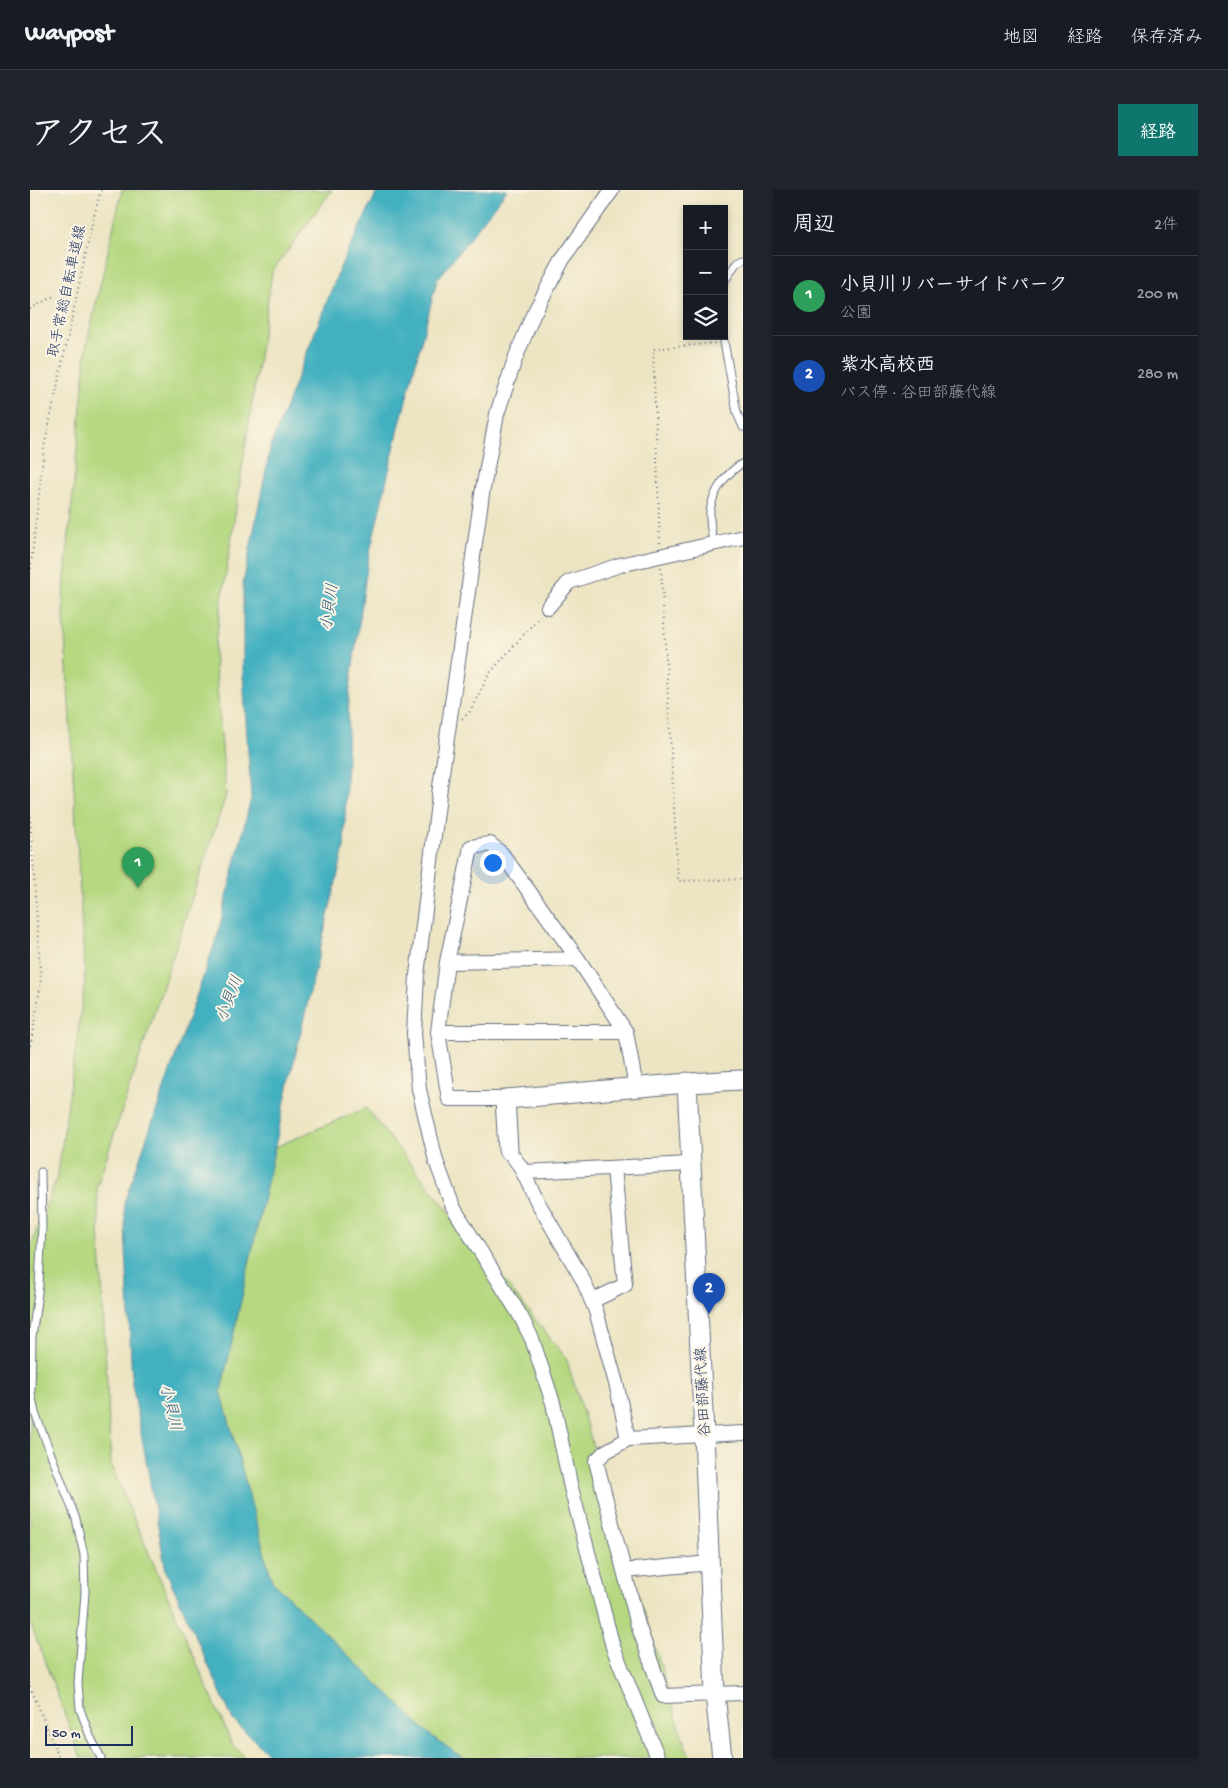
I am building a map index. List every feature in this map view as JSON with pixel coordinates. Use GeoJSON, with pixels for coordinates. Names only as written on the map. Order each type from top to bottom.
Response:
{"type":"FeatureCollection","features":[{"type":"Feature","properties":{"kind":"main road"},"geometry":{"type":"LineString","coordinates":[[508,1150],[505,1099],[687,1082],[743,1080]]}},
{"type":"Feature","properties":{"kind":"main road","name":"谷田部藤代線"},"geometry":{"type":"LineString","coordinates":[[687,1082],[715,1694],[722,1758]]}},
{"type":"Feature","properties":{"kind":"street"},"geometry":{"type":"LineString","coordinates":[[612,190],[564,259],[533,314],[515,359],[497,414],[474,547],[440,787],[416,975],[414,1034],[419,1089],[436,1161],[453,1207],[521,1317],[532,1339],[553,1403],[571,1488],[613,1647],[658,1758]]}},
{"type":"Feature","properties":{"kind":"street"},"geometry":{"type":"LineString","coordinates":[[548,606],[569,582],[620,565],[743,536]]}},
{"type":"Feature","properties":{"kind":"street"},"geometry":{"type":"LineString","coordinates":[[505,1099],[449,1099],[438,1032],[447,962],[471,847],[490,844],[502,854],[578,958],[626,1032],[636,1088]]}},
{"type":"Feature","properties":{"kind":"street"},"geometry":{"type":"LineString","coordinates":[[447,962],[578,958]]}},
{"type":"Feature","properties":{"kind":"street"},"geometry":{"type":"LineString","coordinates":[[438,1032],[626,1032]]}},
{"type":"Feature","properties":{"kind":"street"},"geometry":{"type":"LineString","coordinates":[[508,1150],[524,1172],[537,1201],[583,1280],[592,1301],[617,1387],[628,1440]]}},
{"type":"Feature","properties":{"kind":"street"},"geometry":{"type":"LineString","coordinates":[[524,1172],[691,1164]]}},
{"type":"Feature","properties":{"kind":"street"},"geometry":{"type":"LineString","coordinates":[[592,1301],[626,1285],[614,1168]]}},
{"type":"Feature","properties":{"kind":"street"},"geometry":{"type":"LineString","coordinates":[[743,1433],[628,1440],[605,1452],[596,1461],[638,1625],[662,1696],[743,1693]]}},
{"type":"Feature","properties":{"kind":"street"},"geometry":{"type":"LineString","coordinates":[[624,1571],[710,1563]]}},
{"type":"Feature","properties":{"kind":"lane"},"geometry":{"type":"LineString","coordinates":[[728,276],[737,262],[743,259]]}},
{"type":"Feature","properties":{"kind":"lane"},"geometry":{"type":"LineString","coordinates":[[724,340],[737,413],[743,427]]}},
{"type":"Feature","properties":{"kind":"lane"},"geometry":{"type":"LineString","coordinates":[[713,544],[710,512],[715,491],[733,469],[743,463]]}},
{"type":"Feature","properties":{"kind":"lane"},"geometry":{"type":"LineString","coordinates":[[41,1172],[42,1227],[39,1285],[32,1338],[31,1393],[35,1413],[76,1520],[84,1555],[85,1593],[78,1683],[79,1701],[80,1709],[101,1758]]}},
{"type":"Feature","properties":{"kind":"path","name":"取手常総自転車道線"},"geometry":{"type":"LineString","coordinates":[[30,574],[44,448],[101,190]]}},
{"type":"Feature","properties":{"kind":"path"},"geometry":{"type":"LineString","coordinates":[[30,309],[56,295]]}},
{"type":"Feature","properties":{"kind":"path"},"geometry":{"type":"LineString","coordinates":[[717,340],[653,349],[660,556],[678,881],[743,879]]}},
{"type":"Feature","properties":{"kind":"path"},"geometry":{"type":"LineString","coordinates":[[449,731],[469,713],[489,674],[548,606]]}},
{"type":"Feature","properties":{"kind":"path"},"geometry":{"type":"LineString","coordinates":[[30,816],[41,983],[30,1047]]}},
{"type":"Feature","properties":{"kind":"path"},"geometry":{"type":"LineString","coordinates":[[30,1686],[59,1758]]}},
{"type":"Feature","properties":{"kind":"green space"},"geometry":{"type":"Polygon","coordinates":[[[122,190],[332,190],[272,272],[214,652],[226,795],[97,1186],[111,1466],[232,1744],[246,1758],[81,1758],[30,1622],[30,1248],[58,1174],[85,981],[63,599],[87,343],[122,190]]]}},
{"type":"Feature","properties":{"kind":"green space"},"geometry":{"type":"Polygon","coordinates":[[[366,1108],[566,1358],[685,1745],[691,1758],[463,1758],[430,1735],[272,1581],[221,1391],[275,1147],[366,1108]]]}},
{"type":"Feature","properties":{"kind":"water","name":"小貝川"},"geometry":{"type":"Polygon","coordinates":[[[378,190],[507,190],[437,280],[399,428],[368,560],[349,695],[344,848],[292,1069],[221,1391],[272,1581],[430,1735],[463,1758],[273,1758],[233,1720],[166,1571],[132,1383],[124,1203],[217,937],[251,798],[243,675],[243,584],[271,445],[341,265],[378,190]]]}},
{"type":"Feature","properties":{"kind":"place","name":"小貝川リバーサイドパーク"},"geometry":{"type":"Point","coordinates":[138,888]}},
{"type":"Feature","properties":{"kind":"place","name":"紫水高校西"},"geometry":{"type":"Point","coordinates":[709,1314]}}]}
